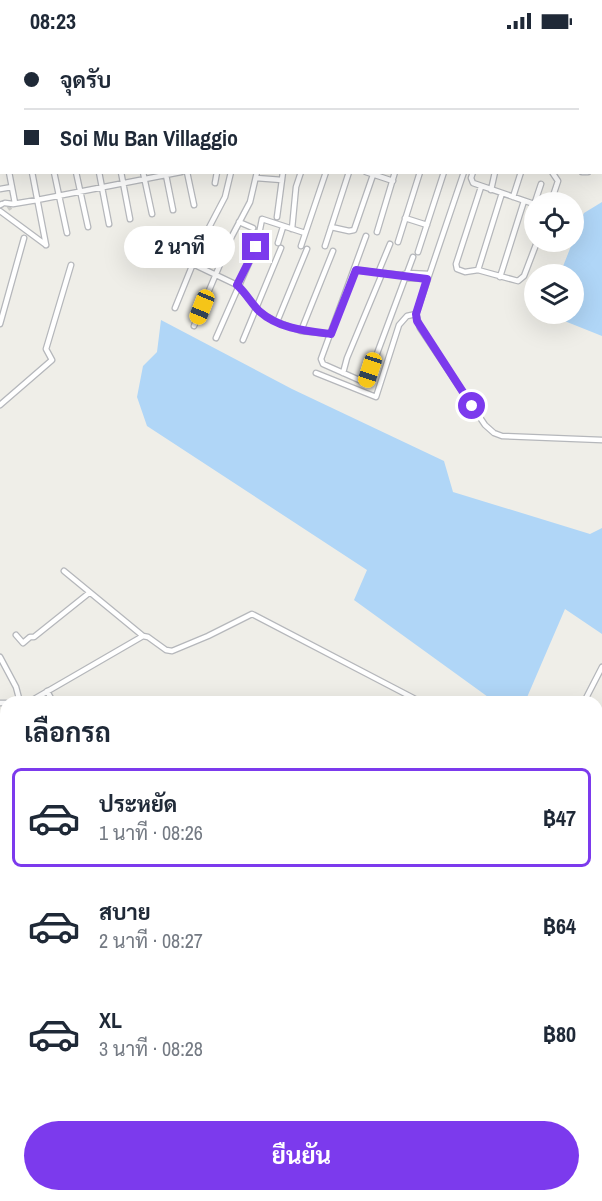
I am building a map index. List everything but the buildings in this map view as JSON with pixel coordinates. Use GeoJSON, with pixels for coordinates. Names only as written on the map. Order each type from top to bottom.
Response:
{"type":"FeatureCollection","features":[{"type":"Feature","properties":{"kind":"street"},"geometry":{"type":"LineString","coordinates":[[9,174],[12,206]]}},
{"type":"Feature","properties":{"kind":"street"},"geometry":{"type":"LineString","coordinates":[[32,174],[37,200],[46,245],[1,212],[12,206],[37,200],[166,174],[173,210]]}},
{"type":"Feature","properties":{"kind":"street"},"geometry":{"type":"LineString","coordinates":[[54,174],[67,233]]}},
{"type":"Feature","properties":{"kind":"street"},"geometry":{"type":"LineString","coordinates":[[76,174],[88,227]]}},
{"type":"Feature","properties":{"kind":"street"},"geometry":{"type":"LineString","coordinates":[[99,174],[109,224]]}},
{"type":"Feature","properties":{"kind":"street"},"geometry":{"type":"LineString","coordinates":[[121,174],[130,219]]}},
{"type":"Feature","properties":{"kind":"street"},"geometry":{"type":"LineString","coordinates":[[143,174],[152,214]]}},
{"type":"Feature","properties":{"kind":"street"},"geometry":{"type":"LineString","coordinates":[[187,174],[194,205]]}},
{"type":"Feature","properties":{"kind":"street"},"geometry":{"type":"LineString","coordinates":[[215,183],[217,174]]}},
{"type":"Feature","properties":{"kind":"street"},"geometry":{"type":"LineString","coordinates":[[175,308],[209,225],[225,197],[231,174]]}},
{"type":"Feature","properties":{"kind":"street"},"geometry":{"type":"LineString","coordinates":[[278,217],[283,174]]}},
{"type":"Feature","properties":{"kind":"street"},"geometry":{"type":"LineString","coordinates":[[292,229],[296,187],[300,174]]}},
{"type":"Feature","properties":{"kind":"street"},"geometry":{"type":"LineString","coordinates":[[301,246],[325,174]]}},
{"type":"Feature","properties":{"kind":"street"},"geometry":{"type":"LineString","coordinates":[[325,246],[348,174]]}},
{"type":"Feature","properties":{"kind":"street"},"geometry":{"type":"LineString","coordinates":[[377,232],[395,174]]}},
{"type":"Feature","properties":{"kind":"street"},"geometry":{"type":"LineString","coordinates":[[398,242],[419,174]]}},
{"type":"Feature","properties":{"kind":"street"},"geometry":{"type":"LineString","coordinates":[[418,252],[443,174]]}},
{"type":"Feature","properties":{"kind":"street"},"geometry":{"type":"LineString","coordinates":[[463,174],[416,314],[420,328],[485,425],[494,433],[502,436],[602,440]]}},
{"type":"Feature","properties":{"kind":"street"},"geometry":{"type":"LineString","coordinates":[[473,174],[471,182],[524,201],[500,277]]}},
{"type":"Feature","properties":{"kind":"street"},"geometry":{"type":"LineString","coordinates":[[490,190],[494,174]]}},
{"type":"Feature","properties":{"kind":"street"},"geometry":{"type":"LineString","coordinates":[[513,197],[520,174]]}},
{"type":"Feature","properties":{"kind":"street"},"geometry":{"type":"LineString","coordinates":[[553,174],[558,181],[554,192]]}},
{"type":"Feature","properties":{"kind":"street"},"geometry":{"type":"LineString","coordinates":[[194,326],[215,275],[250,202],[256,175],[282,180]]}},
{"type":"Feature","properties":{"kind":"street"},"geometry":{"type":"LineString","coordinates":[[331,227],[354,230],[372,175],[393,181]]}},
{"type":"Feature","properties":{"kind":"street"},"geometry":{"type":"LineString","coordinates":[[538,192],[541,184]]}},
{"type":"Feature","properties":{"kind":"street"},"geometry":{"type":"LineString","coordinates":[[0,189],[12,187]]}},
{"type":"Feature","properties":{"kind":"street"},"geometry":{"type":"LineString","coordinates":[[481,187],[456,266],[465,272],[478,270],[518,281],[522,280],[533,252]]}},
{"type":"Feature","properties":{"kind":"street"},"geometry":{"type":"LineString","coordinates":[[478,270],[502,193]]}},
{"type":"Feature","properties":{"kind":"street"},"geometry":{"type":"LineString","coordinates":[[3,204],[12,206]]}},
{"type":"Feature","properties":{"kind":"street"},"geometry":{"type":"LineString","coordinates":[[405,218],[427,225]]}},
{"type":"Feature","properties":{"kind":"street"},"geometry":{"type":"LineString","coordinates":[[258,239],[262,219],[305,233]]}},
{"type":"Feature","properties":{"kind":"street"},"geometry":{"type":"LineString","coordinates":[[239,222],[253,228]]}},
{"type":"Feature","properties":{"kind":"street"},"geometry":{"type":"LineString","coordinates":[[243,340],[280,245],[283,227]]}},
{"type":"Feature","properties":{"kind":"street"},"geometry":{"type":"LineString","coordinates":[[366,236],[356,270],[321,362],[343,373],[366,382],[413,257]]}},
{"type":"Feature","properties":{"kind":"street"},"geometry":{"type":"LineString","coordinates":[[0,324],[24,238]]}},
{"type":"Feature","properties":{"kind":"street"},"geometry":{"type":"LineString","coordinates":[[343,373],[390,244]]}},
{"type":"Feature","properties":{"kind":"street"},"geometry":{"type":"LineString","coordinates":[[216,338],[237,285],[256,247]]}},
{"type":"Feature","properties":{"kind":"street"},"geometry":{"type":"LineString","coordinates":[[278,322],[307,249]]}},
{"type":"Feature","properties":{"kind":"street"},"geometry":{"type":"LineString","coordinates":[[301,331],[333,251]]}},
{"type":"Feature","properties":{"kind":"street"},"geometry":{"type":"LineString","coordinates":[[193,264],[237,285],[256,308],[278,322],[301,331],[331,334]]}},
{"type":"Feature","properties":{"kind":"street"},"geometry":{"type":"LineString","coordinates":[[0,405],[52,360],[46,349],[71,265]]}},
{"type":"Feature","properties":{"kind":"street"},"geometry":{"type":"LineString","coordinates":[[356,270],[428,277]]}},
{"type":"Feature","properties":{"kind":"street"},"geometry":{"type":"LineString","coordinates":[[316,373],[376,397],[399,325],[407,316],[416,314]]}},
{"type":"Feature","properties":{"kind":"street"},"geometry":{"type":"LineString","coordinates":[[64,571],[143,636],[148,637],[165,650],[172,651],[252,614],[410,696]]}},
{"type":"Feature","properties":{"kind":"street"},"geometry":{"type":"LineString","coordinates":[[16,635],[23,643],[30,637],[34,637],[89,593]]}},
{"type":"Feature","properties":{"kind":"street"},"geometry":{"type":"LineString","coordinates":[[39,696],[143,636]]}},
{"type":"Feature","properties":{"kind":"street"},"geometry":{"type":"LineString","coordinates":[[0,657],[18,696]]}},
{"type":"Feature","properties":{"kind":"street"},"geometry":{"type":"LineString","coordinates":[[587,696],[602,666]]}},
{"type":"Feature","properties":{"kind":"street"},"geometry":{"type":"LineString","coordinates":[[47,691],[50,696]]}},
{"type":"Feature","properties":{"kind":"water"},"geometry":{"type":"Polygon","coordinates":[[[602,202],[602,336],[572,324],[584,324],[584,264],[564,264],[569,252],[584,252],[584,213],[602,202]]]}},
{"type":"Feature","properties":{"kind":"water"},"geometry":{"type":"Polygon","coordinates":[[[161,320],[292,389],[444,461],[453,492],[590,534],[602,528],[602,634],[565,609],[528,696],[487,696],[354,600],[367,570],[147,426],[137,397],[143,366],[157,352],[161,320]]]}},
{"type":"Feature","properties":{"kind":"route"},"geometry":{"type":"LineString","coordinates":[[256,247],[237,285],[261,313],[289,328],[301,331],[331,334],[356,270],[427,279],[416,314],[417,321],[472,406]]}}]}
